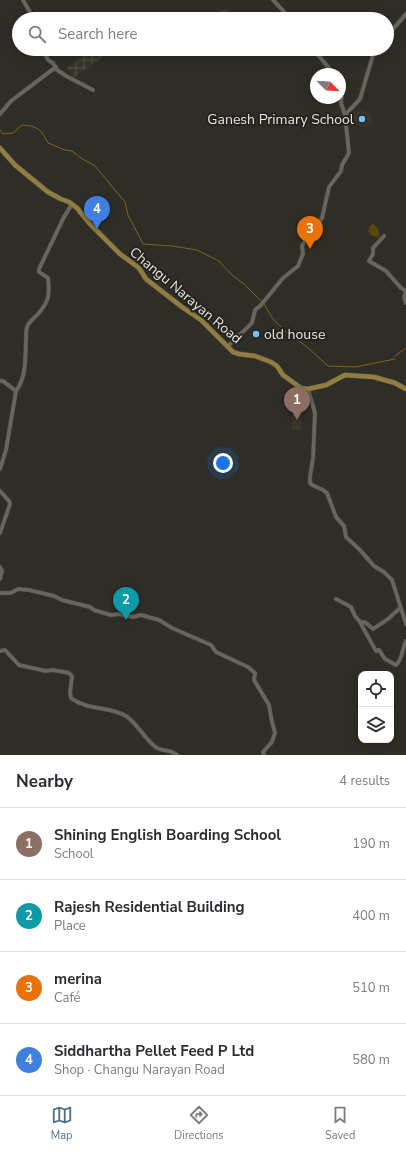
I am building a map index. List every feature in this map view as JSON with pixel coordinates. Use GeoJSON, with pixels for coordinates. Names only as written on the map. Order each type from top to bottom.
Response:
{"type":"FeatureCollection","features":[{"type":"Feature","properties":{"kind":"main road","name":"Changu Narayan Road"},"geometry":{"type":"LineString","coordinates":[[0,148],[15,165],[48,192],[72,204],[120,254],[139,268],[146,279],[182,308],[201,320],[233,352],[255,356],[271,362],[277,366],[283,375],[301,388],[308,389]]}},
{"type":"Feature","properties":{"kind":"main road"},"geometry":{"type":"LineString","coordinates":[[308,389],[326,385],[345,374],[374,376],[395,383],[406,389]]}},
{"type":"Feature","properties":{"kind":"street"},"geometry":{"type":"LineString","coordinates":[[23,0],[30,12]]}},
{"type":"Feature","properties":{"kind":"street"},"geometry":{"type":"LineString","coordinates":[[273,0],[284,12]]}},
{"type":"Feature","properties":{"kind":"street"},"geometry":{"type":"LineString","coordinates":[[394,28],[406,14]]}},
{"type":"Feature","properties":{"kind":"street"},"geometry":{"type":"LineString","coordinates":[[46,56],[57,70],[93,90]]}},
{"type":"Feature","properties":{"kind":"street"},"geometry":{"type":"LineString","coordinates":[[319,56],[329,68]]}},
{"type":"Feature","properties":{"kind":"street"},"geometry":{"type":"LineString","coordinates":[[345,115],[360,99],[373,56]]}},
{"type":"Feature","properties":{"kind":"street"},"geometry":{"type":"LineString","coordinates":[[0,114],[11,101],[56,67]]}},
{"type":"Feature","properties":{"kind":"street"},"geometry":{"type":"LineString","coordinates":[[227,347],[252,323],[255,310],[261,305],[283,278],[298,266],[303,254],[302,246],[307,237],[314,232],[322,218],[329,187],[341,171],[342,165],[349,152],[345,115],[342,104]]}},
{"type":"Feature","properties":{"kind":"street"},"geometry":{"type":"LineString","coordinates":[[0,469],[6,450],[16,391],[21,384],[24,371],[26,328],[48,300],[50,291],[48,278],[39,272],[38,269],[72,204]]}},
{"type":"Feature","properties":{"kind":"street"},"geometry":{"type":"LineString","coordinates":[[384,236],[373,248],[373,254],[369,261],[380,269],[386,271],[401,288],[406,290],[404,298],[406,303]]}},
{"type":"Feature","properties":{"kind":"street"},"geometry":{"type":"LineString","coordinates":[[0,381],[3,381],[16,391]]}},
{"type":"Feature","properties":{"kind":"street"},"geometry":{"type":"LineString","coordinates":[[308,389],[315,413],[314,458],[310,483],[324,490],[336,517],[344,526],[346,537],[374,566],[384,572],[392,580],[406,624]]}},
{"type":"Feature","properties":{"kind":"street"},"geometry":{"type":"LineString","coordinates":[[0,490],[10,504],[0,532]]}},
{"type":"Feature","properties":{"kind":"street"},"geometry":{"type":"LineString","coordinates":[[0,566],[2,571],[0,579]]}},
{"type":"Feature","properties":{"kind":"street"},"geometry":{"type":"LineString","coordinates":[[0,593],[11,593],[18,589],[29,590],[54,596],[62,600],[90,607],[94,610],[111,615],[119,614],[133,617],[141,616],[159,620],[172,628],[211,645],[216,652],[248,667],[255,673],[254,680],[269,705],[275,733],[272,742],[263,752],[264,755]]}},
{"type":"Feature","properties":{"kind":"street"},"geometry":{"type":"LineString","coordinates":[[336,599],[351,607],[376,651],[379,650],[385,659],[396,665],[399,662],[406,641]]}},
{"type":"Feature","properties":{"kind":"street"},"geometry":{"type":"LineString","coordinates":[[361,623],[366,623],[373,629],[388,619],[400,608]]}},
{"type":"Feature","properties":{"kind":"street"},"geometry":{"type":"LineString","coordinates":[[0,651],[5,650],[19,665],[46,671],[69,673],[72,676],[70,692],[71,698],[76,702],[126,716],[157,748],[171,750],[177,755]]}},
{"type":"Feature","properties":{"kind":"shaded area"},"geometry":{"type":"Polygon","coordinates":[[[226,8],[229,12],[220,12],[226,8]]]}},
{"type":"Feature","properties":{"kind":"shaded area"},"geometry":{"type":"Polygon","coordinates":[[[84,56],[104,56],[74,77],[67,68],[84,56]]]}},
{"type":"Feature","properties":{"kind":"shaded area","name":"Ganesh Primary School"},"geometry":{"type":"Polygon","coordinates":[[[364,110],[370,115],[373,121],[367,128],[359,126],[351,118],[352,112],[364,110]]]}},
{"type":"Feature","properties":{"kind":"shaded area"},"geometry":{"type":"Polygon","coordinates":[[[302,409],[301,430],[292,430],[292,410],[302,409]]]}},
{"type":"Feature","properties":{"kind":"green space"},"geometry":{"type":"Polygon","coordinates":[[[373,223],[378,229],[380,235],[378,238],[371,235],[368,231],[373,223]]]}},
{"type":"Feature","properties":{"kind":"waterway"},"geometry":{"type":"LineString","coordinates":[[0,130],[3,134],[13,133],[22,125],[35,127],[41,131],[48,143],[65,150],[72,151],[95,166],[125,202],[128,215],[143,244],[172,246],[197,250],[219,261],[262,302]]}},
{"type":"Feature","properties":{"kind":"waterway"},"geometry":{"type":"LineString","coordinates":[[264,304],[273,319],[286,332],[306,346],[328,366],[355,367],[395,359]]}},
{"type":"Feature","properties":{"kind":"waterway"},"geometry":{"type":"LineString","coordinates":[[395,356],[406,348]]}},
{"type":"Feature","properties":{"kind":"place","name":"Ganesh Primary School"},"geometry":{"type":"Point","coordinates":[362,119]}},
{"type":"Feature","properties":{"kind":"place","name":"Siddhartha Pellet Feed P Ltd"},"geometry":{"type":"Point","coordinates":[97,229]}},
{"type":"Feature","properties":{"kind":"place","name":"merina"},"geometry":{"type":"Point","coordinates":[310,249]}},
{"type":"Feature","properties":{"kind":"place","name":"old house"},"geometry":{"type":"Point","coordinates":[256,334]}},
{"type":"Feature","properties":{"kind":"place","name":"Shining English Boarding School"},"geometry":{"type":"Point","coordinates":[297,420]}},
{"type":"Feature","properties":{"kind":"place","name":"Rajesh Residential Building"},"geometry":{"type":"Point","coordinates":[126,620]}}]}
